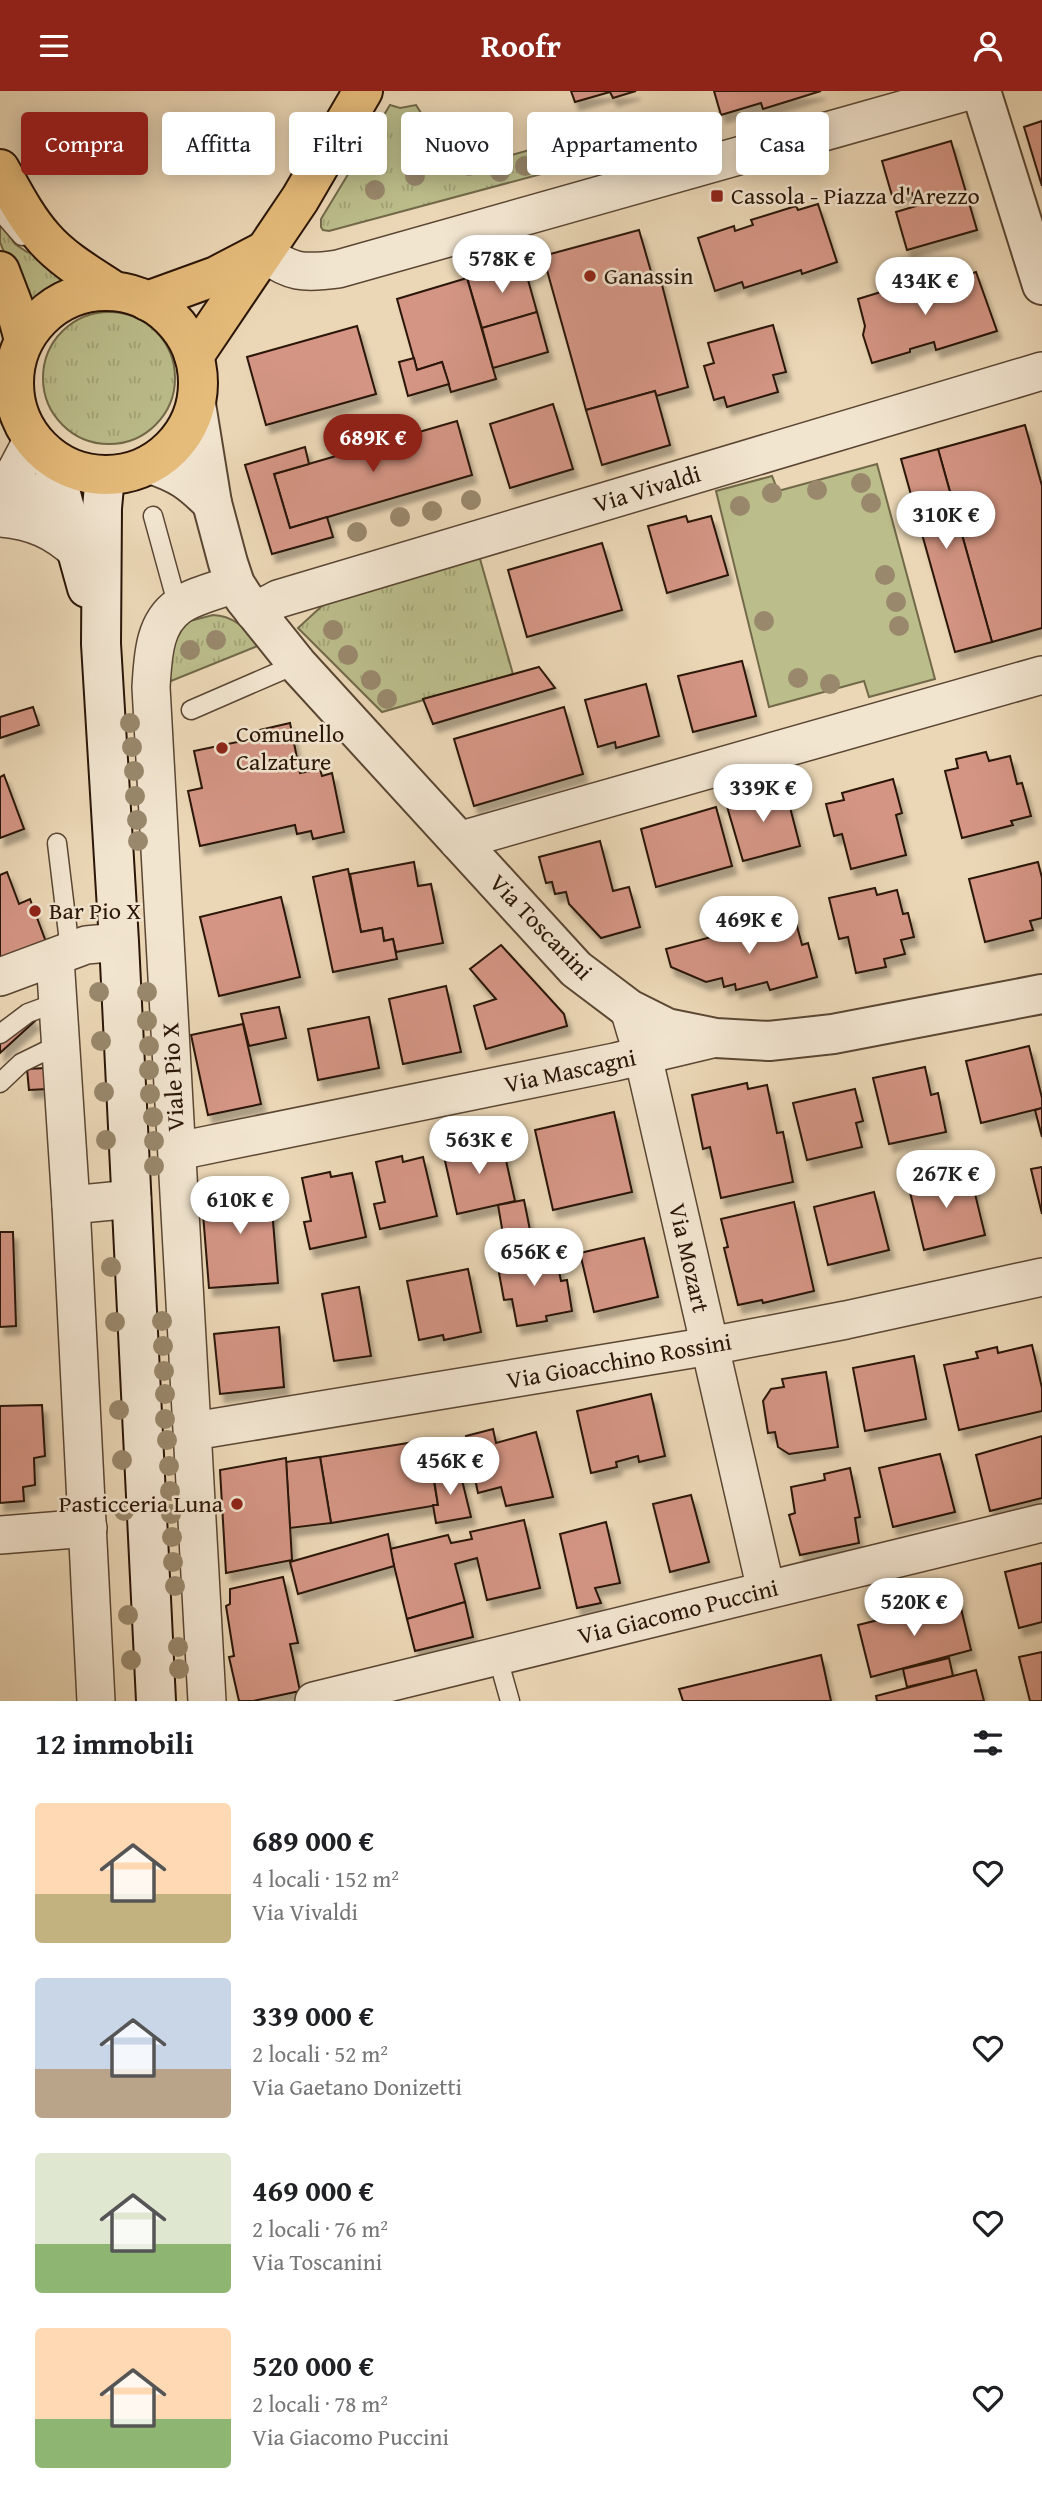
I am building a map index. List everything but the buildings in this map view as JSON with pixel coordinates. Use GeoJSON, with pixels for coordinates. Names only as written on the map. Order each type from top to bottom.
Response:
{"type":"FeatureCollection","features":[{"type":"Feature","properties":{"kind":"main road"},"geometry":{"type":"LineString","coordinates":[[194,356],[300,199],[363,91]]}},
{"type":"Feature","properties":{"kind":"main road"},"geometry":{"type":"LineString","coordinates":[[0,169],[44,238],[74,264],[131,296],[168,315],[183,334],[194,356],[198,383],[197,404],[185,431],[169,450],[150,464],[131,472],[91,474],[54,462],[23,424],[14,391],[17,356],[24,340],[40,318],[62,302],[86,292],[131,296],[216,276],[262,252]]}},
{"type":"Feature","properties":{"kind":"main road"},"geometry":{"type":"LineString","coordinates":[[0,271],[24,340]]}},
{"type":"Feature","properties":{"kind":"street"},"geometry":{"type":"LineString","coordinates":[[262,252],[283,267],[297,271],[312,273],[338,269],[969,91]]}},
{"type":"Feature","properties":{"kind":"street"},"geometry":{"type":"LineString","coordinates":[[981,91],[1042,285]]}},
{"type":"Feature","properties":{"kind":"street","name":"Via Vivaldi"},"geometry":{"type":"LineString","coordinates":[[244,598],[278,599],[1042,371]]}},
{"type":"Feature","properties":{"kind":"street","name":"Via Toscanini"},"geometry":{"type":"LineString","coordinates":[[197,404],[212,503],[244,598],[297,664],[576,968],[629,1009],[667,1028],[716,1038],[769,1041],[833,1034],[1042,994]]}},
{"type":"Feature","properties":{"kind":"street"},"geometry":{"type":"LineString","coordinates":[[0,492],[16,471],[54,462],[49,490],[0,510]]}},
{"type":"Feature","properties":{"kind":"street","name":"Viale Pio X"},"geometry":{"type":"LineString","coordinates":[[54,462],[101,645]]}},
{"type":"Feature","properties":{"kind":"street"},"geometry":{"type":"LineString","coordinates":[[150,464],[175,472],[192,483],[212,503]]}},
{"type":"Feature","properties":{"kind":"street","name":"Viale Pio X"},"geometry":{"type":"LineString","coordinates":[[110,475],[104,486],[102,508],[101,645],[119,943],[156,1701]]}},
{"type":"Feature","properties":{"kind":"street"},"geometry":{"type":"LineString","coordinates":[[0,518],[36,524],[59,534],[78,552]]}},
{"type":"Feature","properties":{"kind":"street"},"geometry":{"type":"LineString","coordinates":[[178,607],[244,598]]}},
{"type":"Feature","properties":{"kind":"street","name":"Viale Pio X"},"geometry":{"type":"LineString","coordinates":[[178,607],[166,620],[156,640],[151,687],[207,1701]]}},
{"type":"Feature","properties":{"kind":"street"},"geometry":{"type":"LineString","coordinates":[[458,841],[1042,675]]}},
{"type":"Feature","properties":{"kind":"street"},"geometry":{"type":"LineString","coordinates":[[0,977],[93,943],[119,943]]}},
{"type":"Feature","properties":{"kind":"street"},"geometry":{"type":"LineString","coordinates":[[63,954],[58,1002],[96,1701]]}},
{"type":"Feature","properties":{"kind":"street","name":"Via Mozart"},"geometry":{"type":"LineString","coordinates":[[629,1009],[643,1056],[766,1590]]}},
{"type":"Feature","properties":{"kind":"street","name":"Via Mascagni"},"geometry":{"type":"LineString","coordinates":[[178,1151],[643,1056],[716,1038]]}},
{"type":"Feature","properties":{"kind":"street"},"geometry":{"type":"LineString","coordinates":[[71,1205],[132,1199]]}},
{"type":"Feature","properties":{"kind":"street"},"geometry":{"type":"LineString","coordinates":[[133,1240],[182,1228]]}},
{"type":"Feature","properties":{"kind":"street","name":"Via Gioacchino Rossini"},"geometry":{"type":"LineString","coordinates":[[194,1431],[710,1346],[846,1320],[1042,1277]]}},
{"type":"Feature","properties":{"kind":"street","name":"Via Giacomo Puccini"},"geometry":{"type":"LineString","coordinates":[[314,1701],[1042,1523]]}},
{"type":"Feature","properties":{"kind":"street"},"geometry":{"type":"LineString","coordinates":[[0,1535],[88,1528]]}},
{"type":"Feature","properties":{"kind":"lane"},"geometry":{"type":"LineString","coordinates":[[0,211],[18,233],[30,241],[44,238]]}},
{"type":"Feature","properties":{"kind":"lane"},"geometry":{"type":"LineString","coordinates":[[153,516],[178,607]]}},
{"type":"Feature","properties":{"kind":"lane"},"geometry":{"type":"LineString","coordinates":[[191,710],[297,664]]}},
{"type":"Feature","properties":{"kind":"lane"},"geometry":{"type":"LineString","coordinates":[[57,843],[63,954]]}},
{"type":"Feature","properties":{"kind":"lane"},"geometry":{"type":"LineString","coordinates":[[0,1034],[28,1013],[58,1002]]}},
{"type":"Feature","properties":{"kind":"lane"},"geometry":{"type":"LineString","coordinates":[[0,1083],[21,1063],[62,1043]]}},
{"type":"Feature","properties":{"kind":"lane"},"geometry":{"type":"LineString","coordinates":[[498,1655],[510,1701]]}},
{"type":"Feature","properties":{"kind":"green space"},"geometry":{"type":"Polygon","coordinates":[[[390,105],[400,108],[416,105],[420,112],[401,112],[401,175],[513,175],[513,155],[527,151],[527,175],[537,175],[329,231],[323,230],[321,219],[348,175],[387,175],[386,112],[390,105]]]}},
{"type":"Feature","properties":{"kind":"green space"},"geometry":{"type":"Polygon","coordinates":[[[0,222],[15,244],[27,252],[47,256],[74,278],[48,291],[27,311],[0,242],[0,222]]]}},
{"type":"Feature","properties":{"kind":"green space"},"geometry":{"type":"Polygon","coordinates":[[[109,312],[134,317],[155,332],[170,353],[175,378],[170,403],[155,424],[134,439],[109,444],[84,439],[63,424],[48,403],[43,378],[48,353],[63,332],[84,317],[109,312]]]}},
{"type":"Feature","properties":{"kind":"green space"},"geometry":{"type":"Polygon","coordinates":[[[877,464],[935,679],[869,697],[864,681],[769,707],[716,491],[772,476],[778,491],[877,464]]]}},
{"type":"Feature","properties":{"kind":"green space"},"geometry":{"type":"Polygon","coordinates":[[[478,552],[513,674],[382,712],[298,628],[335,594],[478,552]]]}},
{"type":"Feature","properties":{"kind":"green space"},"geometry":{"type":"Polygon","coordinates":[[[213,615],[234,621],[260,645],[166,683],[165,664],[182,623],[213,615]]]}},
{"type":"Feature","properties":{"kind":"place","name":"Cassola - Piazza d'Arezzo"},"geometry":{"type":"Point","coordinates":[717,196]}},
{"type":"Feature","properties":{"kind":"place","name":"Ganassin"},"geometry":{"type":"Point","coordinates":[590,276]}},
{"type":"Feature","properties":{"kind":"place","name":"Comunello Calzature"},"geometry":{"type":"Point","coordinates":[222,748]}},
{"type":"Feature","properties":{"kind":"place","name":"Bar Pio X"},"geometry":{"type":"Point","coordinates":[35,911]}},
{"type":"Feature","properties":{"kind":"place","name":"Pasticceria Luna"},"geometry":{"type":"Point","coordinates":[237,1504]}}]}
